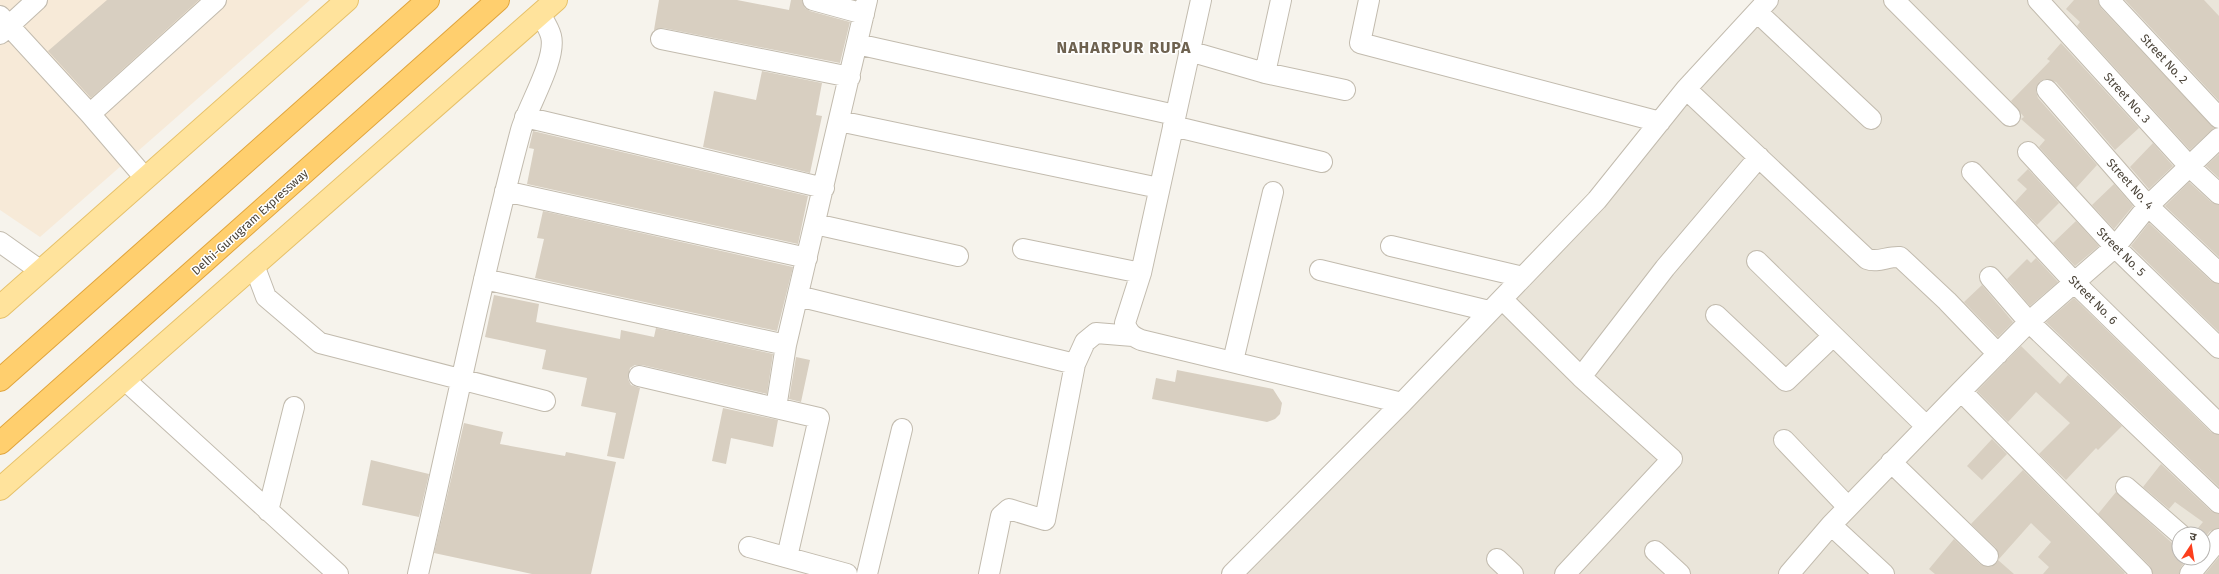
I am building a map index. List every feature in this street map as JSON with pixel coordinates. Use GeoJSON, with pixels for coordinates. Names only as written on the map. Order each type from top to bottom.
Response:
{"type":"FeatureCollection","features":[{"type":"Feature","properties":{"kind":"highway"},"geometry":{"type":"LineString","coordinates":[[0,380],[428,0]]}},
{"type":"Feature","properties":{"kind":"highway","name":"Delhi-Gurugram Expressway"},"geometry":{"type":"LineString","coordinates":[[0,443],[498,0]]}},
{"type":"Feature","properties":{"kind":"main road"},"geometry":{"type":"LineString","coordinates":[[0,307],[347,0]]}},
{"type":"Feature","properties":{"kind":"main road"},"geometry":{"type":"LineString","coordinates":[[0,489],[548,7]]}},
{"type":"Feature","properties":{"kind":"street"},"geometry":{"type":"LineString","coordinates":[[37,0],[3,25],[90,114],[145,178]]}},
{"type":"Feature","properties":{"kind":"street"},"geometry":{"type":"LineString","coordinates":[[90,114],[216,0]]}},
{"type":"Feature","properties":{"kind":"street"},"geometry":{"type":"LineString","coordinates":[[776,408],[786,345],[866,7],[812,0]]}},
{"type":"Feature","properties":{"kind":"street"},"geometry":{"type":"LineString","coordinates":[[1133,336],[1127,330],[1125,323],[1141,273],[1188,51],[1201,0]]}},
{"type":"Feature","properties":{"kind":"street"},"geometry":{"type":"LineString","coordinates":[[1265,73],[1281,0]]}},
{"type":"Feature","properties":{"kind":"street"},"geometry":{"type":"LineString","coordinates":[[1369,0],[1360,43],[1660,122]]}},
{"type":"Feature","properties":{"kind":"street"},"geometry":{"type":"LineString","coordinates":[[1894,0],[2010,116]]}},
{"type":"Feature","properties":{"kind":"street","name":"Street No. 3"},"geometry":{"type":"LineString","coordinates":[[2038,0],[2190,167],[2219,194]]}},
{"type":"Feature","properties":{"kind":"street","name":"Street No. 2"},"geometry":{"type":"LineString","coordinates":[[2109,0],[2219,118]]}},
{"type":"Feature","properties":{"kind":"street"},"geometry":{"type":"LineString","coordinates":[[1232,574],[1402,402],[1597,200],[1686,89],[1762,6],[1871,119]]}},
{"type":"Feature","properties":{"kind":"street"},"geometry":{"type":"LineString","coordinates":[[418,574],[505,191],[525,117],[543,76],[552,45],[548,7]]}},
{"type":"Feature","properties":{"kind":"street"},"geometry":{"type":"LineString","coordinates":[[661,39],[850,77]]}},
{"type":"Feature","properties":{"kind":"street"},"geometry":{"type":"LineString","coordinates":[[857,44],[1174,120],[1322,162]]}},
{"type":"Feature","properties":{"kind":"street"},"geometry":{"type":"LineString","coordinates":[[1188,51],[1265,73],[1345,90]]}},
{"type":"Feature","properties":{"kind":"street"},"geometry":{"type":"LineString","coordinates":[[1686,89],[1867,259],[1874,261],[1892,256],[1900,257],[1947,301],[1998,354]]}},
{"type":"Feature","properties":{"kind":"street","name":"Street No. 4"},"geometry":{"type":"LineString","coordinates":[[2047,90],[2148,206],[2219,273]]}},
{"type":"Feature","properties":{"kind":"street"},"geometry":{"type":"LineString","coordinates":[[525,117],[824,188]]}},
{"type":"Feature","properties":{"kind":"street"},"geometry":{"type":"LineString","coordinates":[[839,121],[1159,188]]}},
{"type":"Feature","properties":{"kind":"street"},"geometry":{"type":"LineString","coordinates":[[1795,572],[1831,525],[1926,426],[2029,322],[2115,247],[2148,206],[2219,138]]}},
{"type":"Feature","properties":{"kind":"street","name":"Street No. 5"},"geometry":{"type":"LineString","coordinates":[[2028,152],[2115,247],[2219,348]]}},
{"type":"Feature","properties":{"kind":"street"},"geometry":{"type":"LineString","coordinates":[[1581,377],[1665,268],[1759,158]]}},
{"type":"Feature","properties":{"kind":"street","name":"Street No. 6"},"geometry":{"type":"LineString","coordinates":[[1972,172],[2074,282],[2219,424]]}},
{"type":"Feature","properties":{"kind":"street"},"geometry":{"type":"LineString","coordinates":[[505,191],[807,258]]}},
{"type":"Feature","properties":{"kind":"street"},"geometry":{"type":"LineString","coordinates":[[1233,361],[1273,192]]}},
{"type":"Feature","properties":{"kind":"street"},"geometry":{"type":"LineString","coordinates":[[815,224],[958,256]]}},
{"type":"Feature","properties":{"kind":"street"},"geometry":{"type":"LineString","coordinates":[[0,242],[42,271]]}},
{"type":"Feature","properties":{"kind":"street"},"geometry":{"type":"LineString","coordinates":[[1391,246],[1523,277]]}},
{"type":"Feature","properties":{"kind":"street"},"geometry":{"type":"LineString","coordinates":[[1023,250],[1141,273]]}},
{"type":"Feature","properties":{"kind":"street"},"geometry":{"type":"LineString","coordinates":[[1757,261],[1926,426]]}},
{"type":"Feature","properties":{"kind":"street"},"geometry":{"type":"LineString","coordinates":[[254,265],[266,296],[320,343],[545,401]]}},
{"type":"Feature","properties":{"kind":"street"},"geometry":{"type":"LineString","coordinates":[[1320,270],[1496,305],[1581,377],[1672,459],[1565,574]]}},
{"type":"Feature","properties":{"kind":"street"},"geometry":{"type":"LineString","coordinates":[[1990,277],[2029,322],[2219,503]]}},
{"type":"Feature","properties":{"kind":"street"},"geometry":{"type":"LineString","coordinates":[[484,279],[786,345]]}},
{"type":"Feature","properties":{"kind":"street"},"geometry":{"type":"LineString","coordinates":[[798,296],[1076,364]]}},
{"type":"Feature","properties":{"kind":"street"},"geometry":{"type":"LineString","coordinates":[[1716,315],[1786,381],[1833,336]]}},
{"type":"Feature","properties":{"kind":"street"},"geometry":{"type":"LineString","coordinates":[[989,574],[1001,516],[1009,509],[1046,520],[1076,364],[1085,342],[1096,333],[1133,336],[1402,402]]}},
{"type":"Feature","properties":{"kind":"street"},"geometry":{"type":"LineString","coordinates":[[640,376],[819,418],[787,557]]}},
{"type":"Feature","properties":{"kind":"street"},"geometry":{"type":"LineString","coordinates":[[124,379],[338,574]]}},
{"type":"Feature","properties":{"kind":"street"},"geometry":{"type":"LineString","coordinates":[[1961,391],[2142,574]]}},
{"type":"Feature","properties":{"kind":"street"},"geometry":{"type":"LineString","coordinates":[[268,510],[294,407]]}},
{"type":"Feature","properties":{"kind":"street"},"geometry":{"type":"LineString","coordinates":[[867,574],[902,429]]}},
{"type":"Feature","properties":{"kind":"street"},"geometry":{"type":"LineString","coordinates":[[1784,440],[1848,507]]}},
{"type":"Feature","properties":{"kind":"street"},"geometry":{"type":"LineString","coordinates":[[1891,462],[1988,556]]}},
{"type":"Feature","properties":{"kind":"street"},"geometry":{"type":"LineString","coordinates":[[2126,487],[2171,526]]}},
{"type":"Feature","properties":{"kind":"street"},"geometry":{"type":"LineString","coordinates":[[1831,525],[1884,574]]}},
{"type":"Feature","properties":{"kind":"street"},"geometry":{"type":"LineString","coordinates":[[2211,551],[2219,539]]}},
{"type":"Feature","properties":{"kind":"street"},"geometry":{"type":"LineString","coordinates":[[749,547],[847,574]]}},
{"type":"Feature","properties":{"kind":"street"},"geometry":{"type":"LineString","coordinates":[[1655,551],[1680,574]]}},
{"type":"Feature","properties":{"kind":"street"},"geometry":{"type":"LineString","coordinates":[[1497,559],[1513,574]]}},
{"type":"Feature","properties":{"kind":"shaded area"},"geometry":{"type":"Polygon","coordinates":[[[0,0],[310,0],[40,237],[0,210],[0,0]]]}},
{"type":"Feature","properties":{"kind":"shaded area"},"geometry":{"type":"Polygon","coordinates":[[[1768,0],[2219,0],[2219,574],[1228,574],[1423,387],[1768,0]]]}},
{"type":"Feature","properties":{"kind":"building"},"geometry":{"type":"Polygon","coordinates":[[[107,0],[199,0],[91,98],[48,51],[107,0]]]}},
{"type":"Feature","properties":{"kind":"building"},"geometry":{"type":"Polygon","coordinates":[[[659,0],[737,0],[789,10],[791,0],[802,0],[805,8],[810,11],[850,22],[840,63],[663,28],[654,30],[659,0]]]}},
{"type":"Feature","properties":{"kind":"building"},"geometry":{"type":"Polygon","coordinates":[[[2074,0],[2098,0],[2101,8],[2214,128],[2190,150],[2077,26],[2080,22],[2066,9],[2074,0]]]}},
{"type":"Feature","properties":{"kind":"building"},"geometry":{"type":"Polygon","coordinates":[[[2125,0],[2204,0],[2219,16],[2219,101],[2125,0]]]}},
{"type":"Feature","properties":{"kind":"building"},"geometry":{"type":"Polygon","coordinates":[[[2061,43],[2139,128],[2115,150],[2056,82],[2045,79],[2039,82],[2036,92],[2038,98],[2097,165],[2076,188],[2039,147],[2045,140],[2021,119],[2024,117],[2011,101],[2050,61],[2047,59],[2061,43]]]}},
{"type":"Feature","properties":{"kind":"building"},"geometry":{"type":"Polygon","coordinates":[[[762,71],[822,83],[816,115],[822,116],[810,173],[703,147],[714,91],[756,100],[762,71]]]}},
{"type":"Feature","properties":{"kind":"building"},"geometry":{"type":"Polygon","coordinates":[[[533,131],[808,196],[798,244],[527,184],[534,149],[529,148],[533,131]]]}},
{"type":"Feature","properties":{"kind":"building"},"geometry":{"type":"Polygon","coordinates":[[[2153,143],[2173,166],[2149,189],[2130,167],[2153,143]]]}},
{"type":"Feature","properties":{"kind":"building"},"geometry":{"type":"Polygon","coordinates":[[[2219,154],[2219,178],[2206,166],[2219,154]]]}},
{"type":"Feature","properties":{"kind":"building"},"geometry":{"type":"Polygon","coordinates":[[[2028,169],[2059,203],[2037,225],[2015,202],[2027,189],[2017,180],[2028,169]]]}},
{"type":"Feature","properties":{"kind":"building"},"geometry":{"type":"Polygon","coordinates":[[[2189,182],[2211,202],[2219,205],[2219,257],[2165,206],[2189,182]]]}},
{"type":"Feature","properties":{"kind":"building"},"geometry":{"type":"Polygon","coordinates":[[[2114,184],[2133,206],[2114,229],[2092,205],[2114,184]]]}},
{"type":"Feature","properties":{"kind":"building"},"geometry":{"type":"Polygon","coordinates":[[[543,211],[793,267],[777,331],[535,278],[544,239],[537,238],[543,211]]]}},
{"type":"Feature","properties":{"kind":"building"},"geometry":{"type":"Polygon","coordinates":[[[2076,221],[2099,246],[2075,266],[2053,243],[2076,221]]]}},
{"type":"Feature","properties":{"kind":"building"},"geometry":{"type":"Polygon","coordinates":[[[2149,223],[2211,281],[2219,284],[2219,332],[2131,246],[2149,223]]]}},
{"type":"Feature","properties":{"kind":"building"},"geometry":{"type":"Polygon","coordinates":[[[2036,258],[2058,282],[2030,306],[2007,279],[2027,259],[2031,263],[2036,258]]]}},
{"type":"Feature","properties":{"kind":"building"},"geometry":{"type":"Polygon","coordinates":[[[1982,285],[2013,322],[1998,337],[1964,302],[1982,285]]]}},
{"type":"Feature","properties":{"kind":"building"},"geometry":{"type":"Polygon","coordinates":[[[494,295],[539,304],[536,322],[620,339],[621,330],[654,337],[656,328],[773,354],[767,394],[642,365],[635,365],[630,368],[628,379],[631,385],[640,388],[624,459],[607,456],[616,413],[581,406],[587,378],[542,369],[546,350],[485,337],[494,295]]]}},
{"type":"Feature","properties":{"kind":"building"},"geometry":{"type":"Polygon","coordinates":[[[2074,298],[2211,432],[2219,435],[2219,487],[2046,322],[2074,298]]]}},
{"type":"Feature","properties":{"kind":"building"},"geometry":{"type":"Polygon","coordinates":[[[2021,346],[2060,384],[2068,375],[2122,426],[2098,450],[2096,448],[2066,480],[2039,454],[2070,423],[2036,392],[2008,422],[1977,391],[2021,346]]]}},
{"type":"Feature","properties":{"kind":"building"},"geometry":{"type":"Polygon","coordinates":[[[796,357],[810,360],[801,402],[789,399],[796,357]]]}},
{"type":"Feature","properties":{"kind":"building"},"geometry":{"type":"Polygon","coordinates":[[[1177,370],[1273,389],[1282,403],[1280,414],[1275,419],[1267,422],[1152,399],[1156,378],[1175,382],[1177,370]]]}},
{"type":"Feature","properties":{"kind":"building"},"geometry":{"type":"Polygon","coordinates":[[[723,408],[778,420],[773,447],[731,438],[726,464],[712,461],[723,408]]]}},
{"type":"Feature","properties":{"kind":"building"},"geometry":{"type":"Polygon","coordinates":[[[464,423],[503,432],[500,444],[565,456],[566,452],[616,462],[591,574],[532,574],[434,553],[464,423]]]}},
{"type":"Feature","properties":{"kind":"building"},"geometry":{"type":"Polygon","coordinates":[[[1992,439],[2007,454],[1982,480],[1967,466],[1992,439]]]}},
{"type":"Feature","properties":{"kind":"building"},"geometry":{"type":"Polygon","coordinates":[[[371,460],[429,474],[419,517],[362,505],[371,460]]]}},
{"type":"Feature","properties":{"kind":"building"},"geometry":{"type":"Polygon","coordinates":[[[2161,464],[2211,511],[2219,514],[2219,528],[2211,531],[2211,526],[2200,526],[2203,522],[2175,502],[2169,509],[2143,487],[2161,464]]]}},
{"type":"Feature","properties":{"kind":"building"},"geometry":{"type":"Polygon","coordinates":[[[2023,470],[2125,573],[2124,574],[2043,574],[2049,567],[2038,557],[2051,542],[2031,523],[1999,559],[1996,548],[1971,524],[2023,470]]]}},
{"type":"Feature","properties":{"kind":"building"},"geometry":{"type":"Polygon","coordinates":[[[2116,492],[2171,542],[2171,566],[2182,566],[2179,574],[2153,574],[2150,566],[2098,514],[2116,492]]]}},
{"type":"Feature","properties":{"kind":"building"},"geometry":{"type":"Polygon","coordinates":[[[1954,539],[1980,564],[1991,567],[1998,560],[2014,574],[1935,574],[1929,569],[1954,539]]]}},
{"type":"Feature","properties":{"kind":"building"},"geometry":{"type":"Polygon","coordinates":[[[2219,557],[2219,574],[2205,574],[2219,557]]]}},
{"type":"Feature","properties":{"kind":"district","name":"NAHARPUR RUPA"},"geometry":{"type":"Point","coordinates":[1124,47]}}]}
